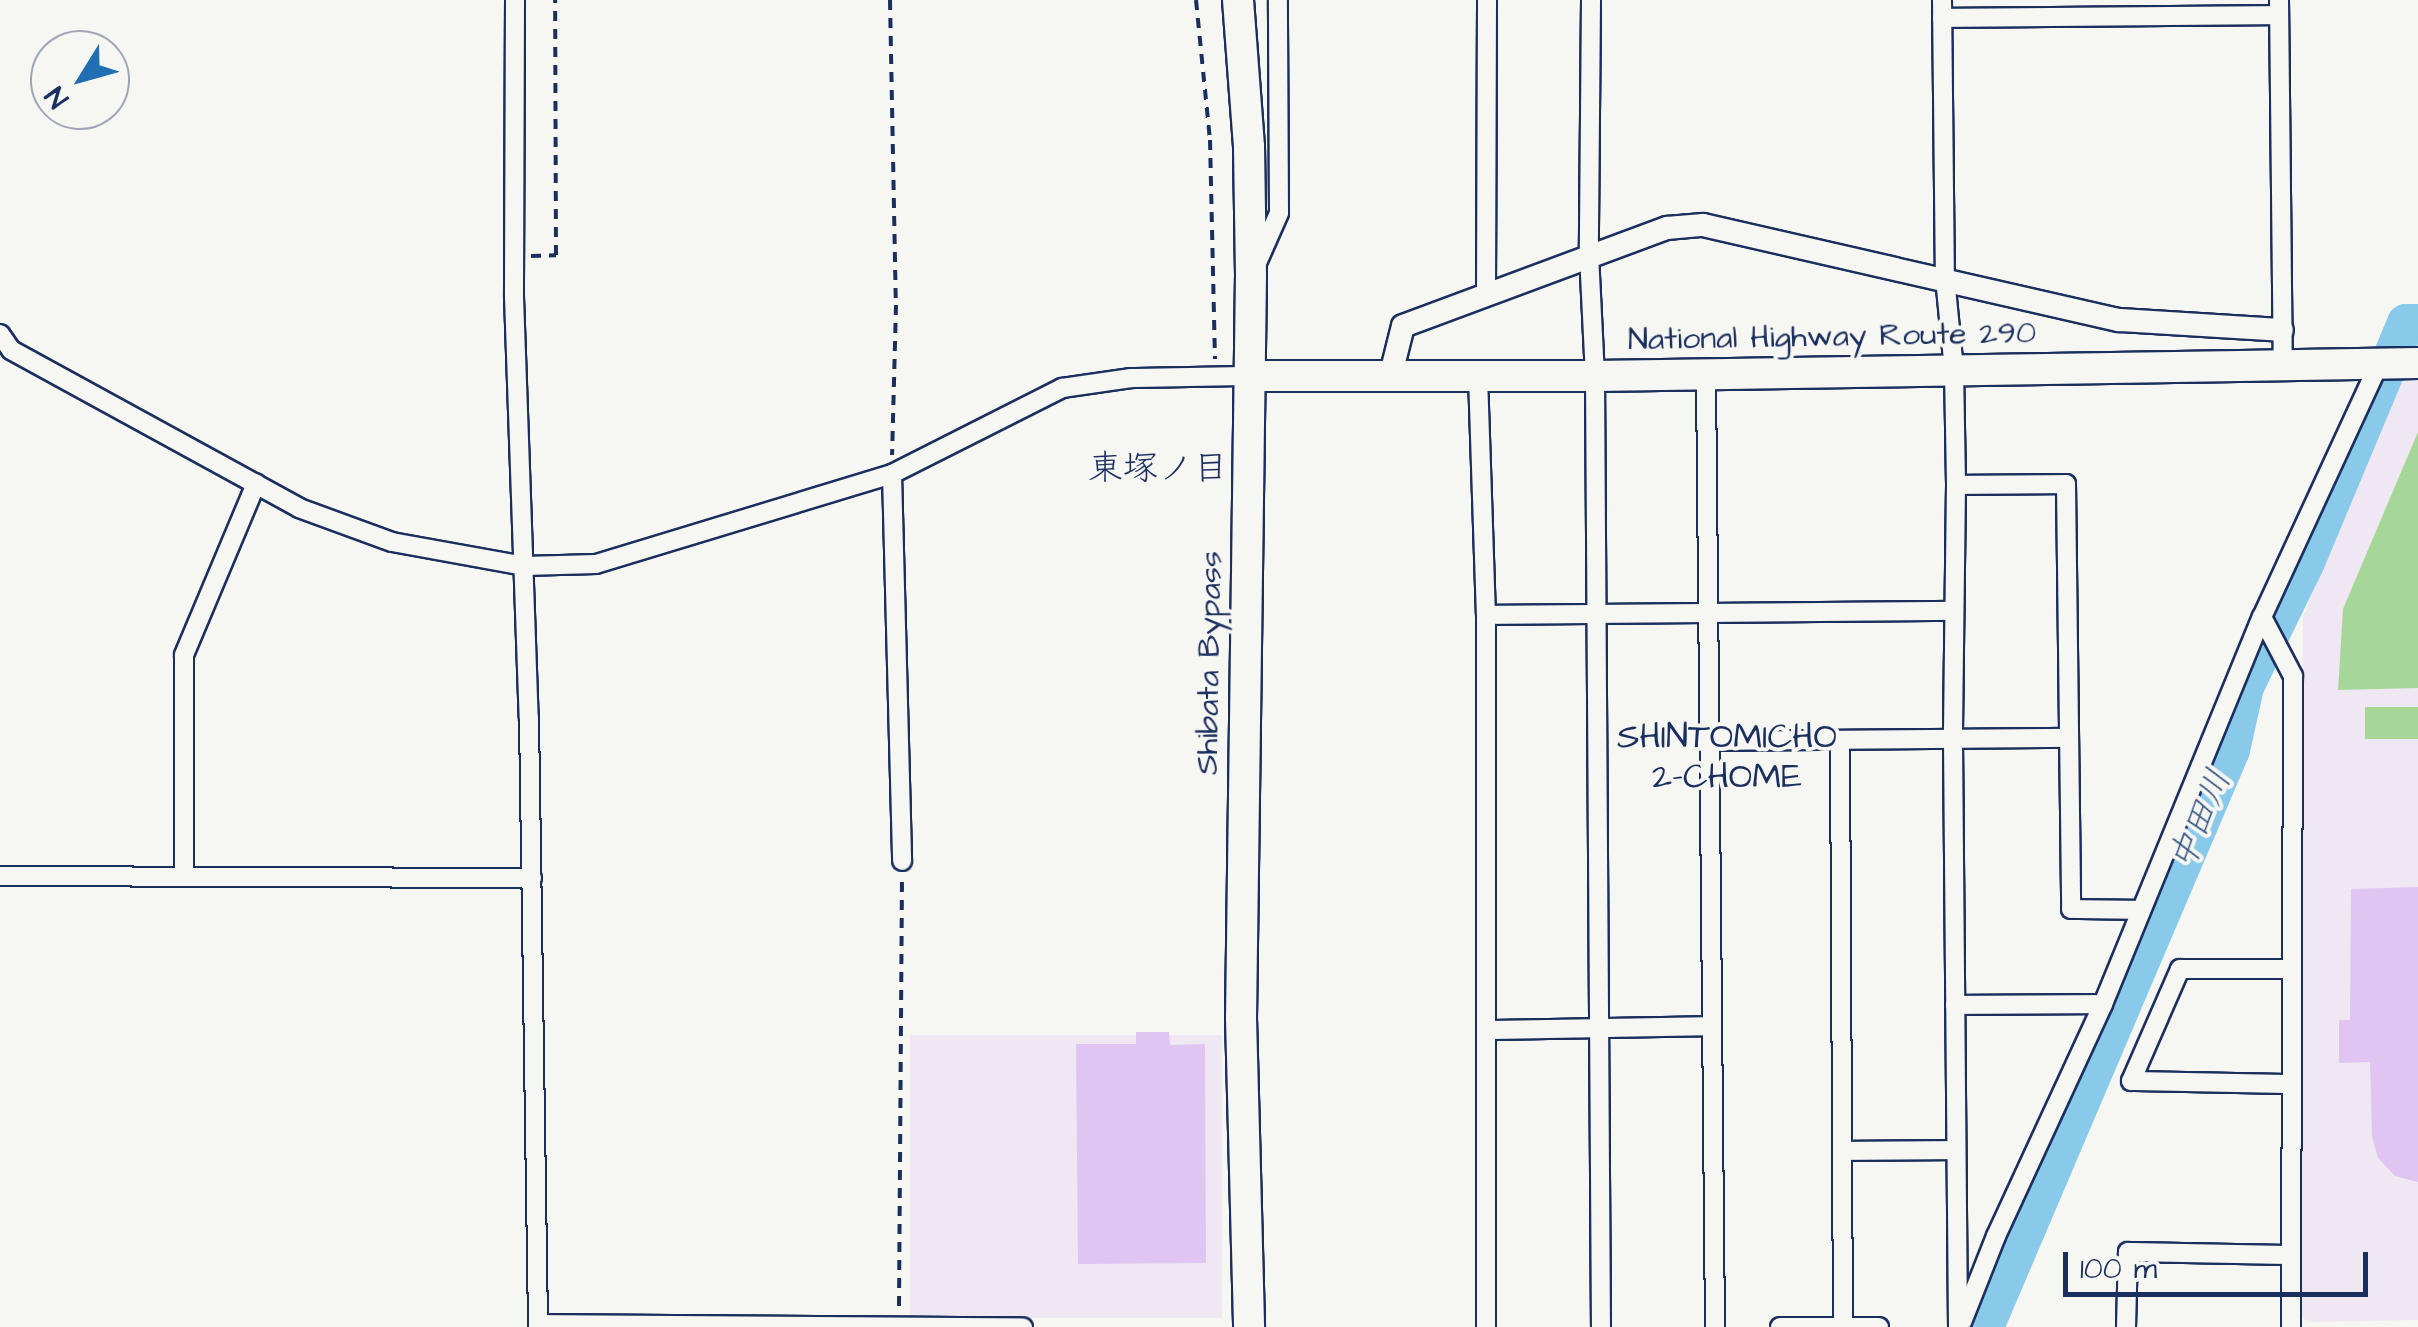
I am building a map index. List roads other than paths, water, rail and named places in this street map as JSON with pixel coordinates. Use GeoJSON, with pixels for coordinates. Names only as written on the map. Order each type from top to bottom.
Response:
{"type":"FeatureCollection","features":[{"type":"Feature","properties":{"kind":"highway","name":"Shibata Bypass"},"geometry":{"type":"LineString","coordinates":[[1238,0],[1249,147],[1251,275],[1241,1018],[1248,1327]]}},
{"type":"Feature","properties":{"kind":"highway","name":"National Highway Route 290"},"geometry":{"type":"LineString","coordinates":[[1248,376],[1706,375],[2414,363]]}},
{"type":"Feature","properties":{"kind":"street"},"geometry":{"type":"LineString","coordinates":[[516,0],[516,257],[532,878],[538,1326],[1023,1327]]}},
{"type":"Feature","properties":{"kind":"street"},"geometry":{"type":"LineString","coordinates":[[1251,275],[1279,213],[1278,0]]}},
{"type":"Feature","properties":{"kind":"street"},"geometry":{"type":"LineString","coordinates":[[1486,292],[1488,0]]}},
{"type":"Feature","properties":{"kind":"street"},"geometry":{"type":"LineString","coordinates":[[1591,0],[1589,254],[1595,376],[1601,1327]]}},
{"type":"Feature","properties":{"kind":"street"},"geometry":{"type":"LineString","coordinates":[[1959,1327],[1954,1150],[1956,485],[1954,368],[1945,278],[1942,9],[2279,8],[2283,365]]}},
{"type":"Feature","properties":{"kind":"street"},"geometry":{"type":"LineString","coordinates":[[1391,374],[1403,326],[1589,254],[1667,228],[1703,225],[2119,320],[2282,330]]}},
{"type":"Feature","properties":{"kind":"street"},"geometry":{"type":"LineString","coordinates":[[4,345],[299,508],[392,542],[524,566],[596,564],[892,474],[1062,388],[1131,378],[1248,376]]}},
{"type":"Feature","properties":{"kind":"street"},"geometry":{"type":"LineString","coordinates":[[1959,1327],[1996,1236],[2103,1004],[2262,617],[2379,364]]}},
{"type":"Feature","properties":{"kind":"street"},"geometry":{"type":"LineString","coordinates":[[1706,375],[1714,1327]]}},
{"type":"Feature","properties":{"kind":"street"},"geometry":{"type":"LineString","coordinates":[[1478,376],[1486,615],[1486,1327]]}},
{"type":"Feature","properties":{"kind":"street"},"geometry":{"type":"LineString","coordinates":[[892,474],[902,861]]}},
{"type":"Feature","properties":{"kind":"street"},"geometry":{"type":"LineString","coordinates":[[184,877],[184,655],[256,484]]}},
{"type":"Feature","properties":{"kind":"street"},"geometry":{"type":"LineString","coordinates":[[1956,485],[2066,484],[2072,908],[2139,910]]}},
{"type":"Feature","properties":{"kind":"street"},"geometry":{"type":"LineString","coordinates":[[1486,615],[1953,611]]}},
{"type":"Feature","properties":{"kind":"street"},"geometry":{"type":"LineString","coordinates":[[2262,617],[2293,676],[2291,1327]]}},
{"type":"Feature","properties":{"kind":"street"},"geometry":{"type":"LineString","coordinates":[[1710,741],[1953,742],[2067,738]]}},
{"type":"Feature","properties":{"kind":"street"},"geometry":{"type":"LineString","coordinates":[[1840,742],[1844,1326]]}},
{"type":"Feature","properties":{"kind":"street"},"geometry":{"type":"LineString","coordinates":[[0,876],[532,878]]}},
{"type":"Feature","properties":{"kind":"street"},"geometry":{"type":"LineString","coordinates":[[2290,969],[2180,968],[2131,1081],[2290,1084]]}},
{"type":"Feature","properties":{"kind":"street"},"geometry":{"type":"LineString","coordinates":[[1955,1005],[2103,1004]]}},
{"type":"Feature","properties":{"kind":"street"},"geometry":{"type":"LineString","coordinates":[[1486,1030],[1710,1026]]}},
{"type":"Feature","properties":{"kind":"street"},"geometry":{"type":"LineString","coordinates":[[1843,1150],[1954,1150]]}},
{"type":"Feature","properties":{"kind":"street"},"geometry":{"type":"LineString","coordinates":[[2126,1327],[2128,1252],[2290,1256]]}},
{"type":"Feature","properties":{"kind":"street"},"geometry":{"type":"LineString","coordinates":[[1780,1327],[1880,1327]]}},
{"type":"Feature","properties":{"kind":"waterway","name":"中田川"},"geometry":{"type":"LineString","coordinates":[[1985,1327],[2231,750],[2245,687],[2306,562],[2406,323],[2418,323]]}},
{"type":"Feature","properties":{"kind":"district","name":"東塚ノ目"},"geometry":{"type":"Point","coordinates":[1158,469]}},
{"type":"Feature","properties":{"kind":"district","name":"SHINTOMICHO 2-CHOME"},"geometry":{"type":"Point","coordinates":[1727,757]}}]}
